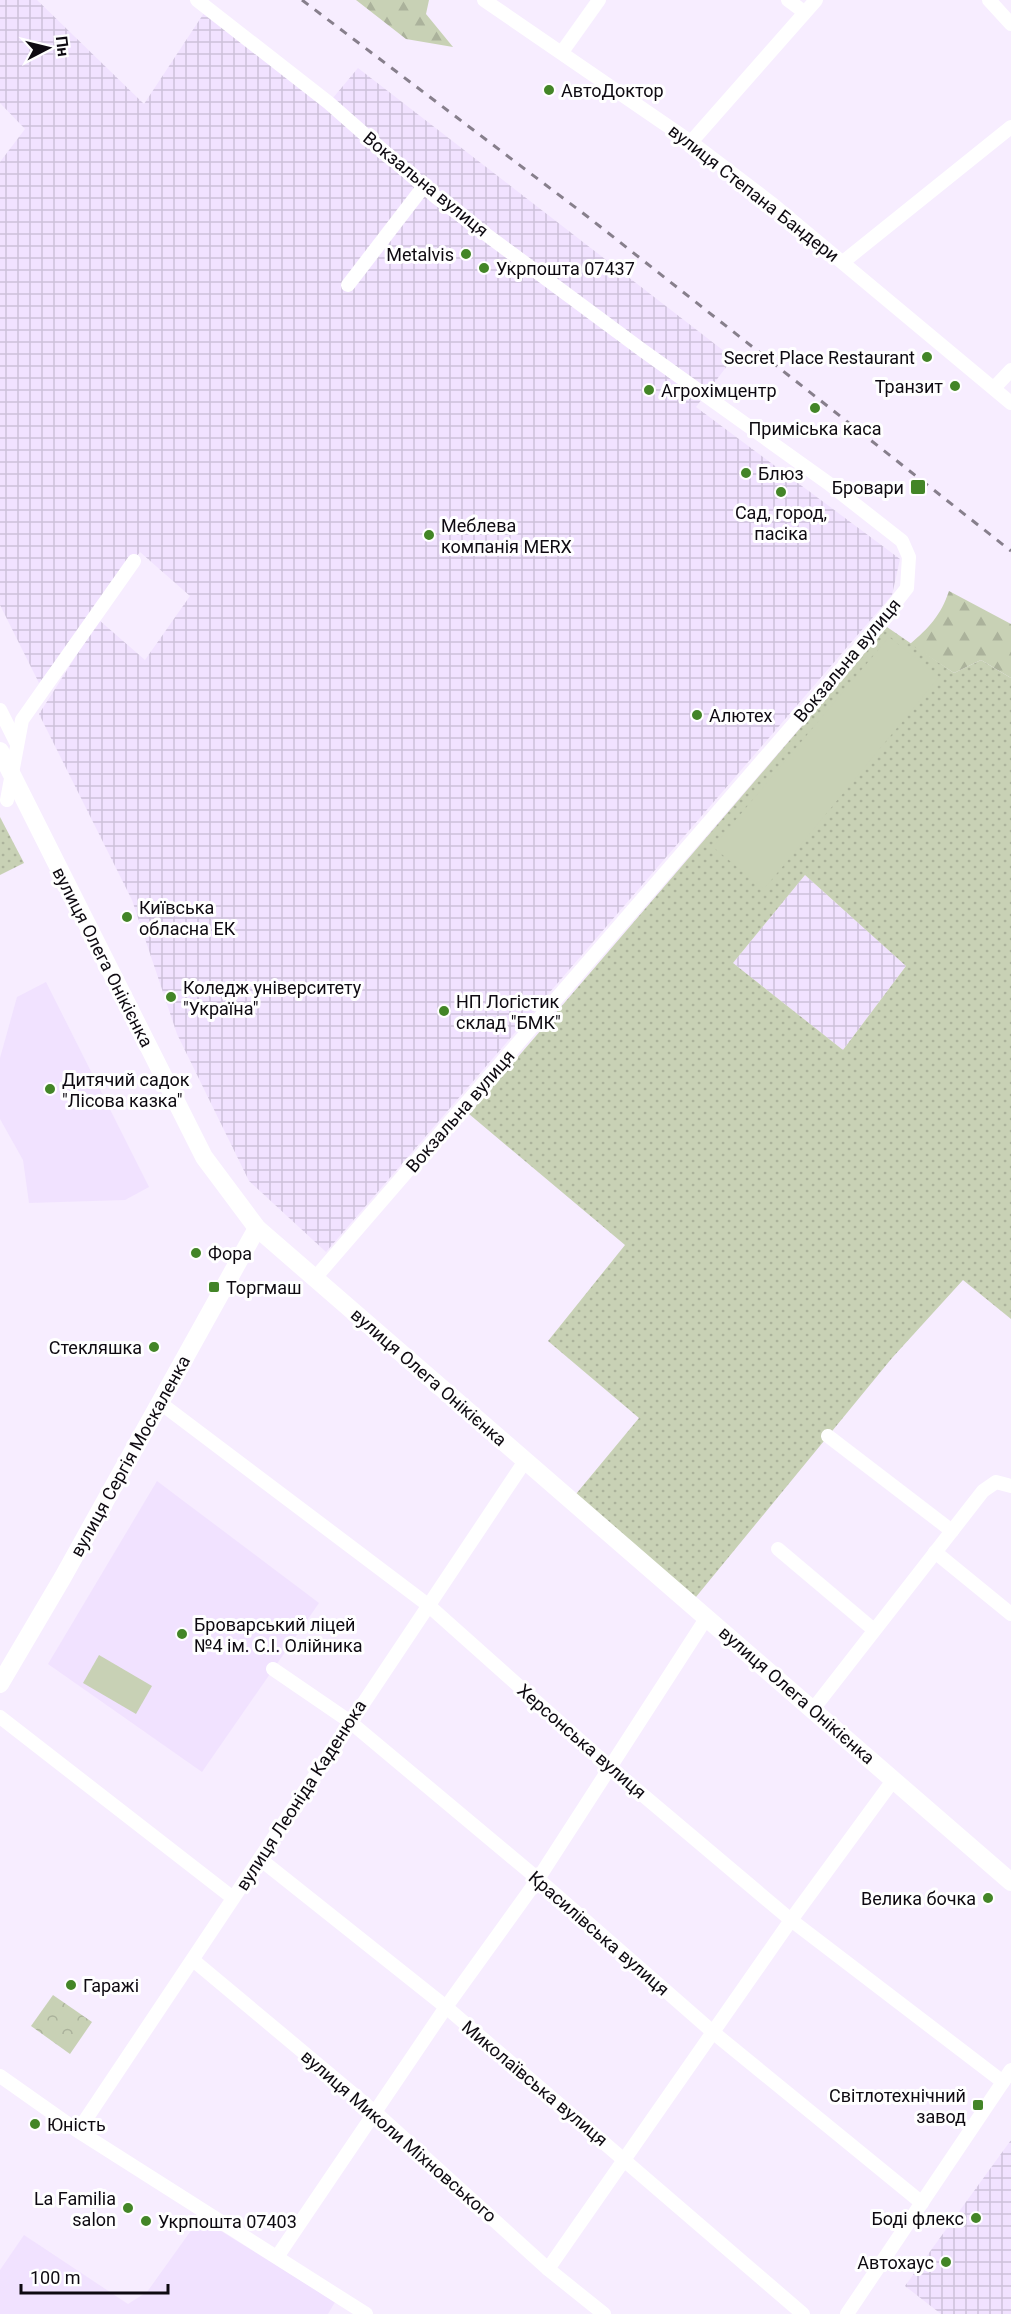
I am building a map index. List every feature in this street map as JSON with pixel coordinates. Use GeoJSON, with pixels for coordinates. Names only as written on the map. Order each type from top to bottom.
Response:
{"type":"FeatureCollection","features":[{"type":"Feature","properties":{"kind":"main road","name":"вулиця Олега Онікієнка"},"geometry":{"type":"LineString","coordinates":[[0,751],[204,1157],[257,1228],[814,1708],[1011,1882]]}},
{"type":"Feature","properties":{"kind":"main road","name":"вулиця Сергія Москаленка"},"geometry":{"type":"LineString","coordinates":[[0,1684],[63,1577],[257,1228]]}},
{"type":"Feature","properties":{"kind":"street","name":"Вокзальна вулиця"},"geometry":{"type":"LineString","coordinates":[[197,0],[307,84],[424,186],[642,350],[828,483],[902,541],[909,557],[907,588],[863,645],[315,1278]]}},
{"type":"Feature","properties":{"kind":"street","name":"вулиця Степана Бандери"},"geometry":{"type":"LineString","coordinates":[[484,0],[691,142],[843,262],[1011,403]]}},
{"type":"Feature","properties":{"kind":"street"},"geometry":{"type":"LineString","coordinates":[[562,52],[599,0]]}},
{"type":"Feature","properties":{"kind":"street"},"geometry":{"type":"LineString","coordinates":[[788,0],[804,12]]}},
{"type":"Feature","properties":{"kind":"street"},"geometry":{"type":"LineString","coordinates":[[691,142],[816,0]]}},
{"type":"Feature","properties":{"kind":"street"},"geometry":{"type":"LineString","coordinates":[[989,0],[1011,24]]}},
{"type":"Feature","properties":{"kind":"street"},"geometry":{"type":"LineString","coordinates":[[843,262],[1011,127]]}},
{"type":"Feature","properties":{"kind":"street"},"geometry":{"type":"LineString","coordinates":[[348,285],[424,186]]}},
{"type":"Feature","properties":{"kind":"street"},"geometry":{"type":"LineString","coordinates":[[994,388],[1011,369]]}},
{"type":"Feature","properties":{"kind":"street"},"geometry":{"type":"LineString","coordinates":[[4,802],[22,720],[134,561]]}},
{"type":"Feature","properties":{"kind":"street"},"geometry":{"type":"LineString","coordinates":[[0,710],[17,744]]}},
{"type":"Feature","properties":{"kind":"street"},"geometry":{"type":"LineString","coordinates":[[0,784],[4,802]]}},
{"type":"Feature","properties":{"kind":"street","name":"Херсонська вулиця"},"geometry":{"type":"LineString","coordinates":[[159,1402],[428,1605],[612,1769],[791,1920],[1007,2076]]}},
{"type":"Feature","properties":{"kind":"street"},"geometry":{"type":"LineString","coordinates":[[828,1436],[952,1531]]}},
{"type":"Feature","properties":{"kind":"street","name":"вулиця Леоніда Каденюка"},"geometry":{"type":"LineString","coordinates":[[78,2131],[260,1859],[349,1721],[525,1461]]}},
{"type":"Feature","properties":{"kind":"street"},"geometry":{"type":"LineString","coordinates":[[814,1708],[983,1491],[996,1482],[1011,1486]]}},
{"type":"Feature","properties":{"kind":"street"},"geometry":{"type":"LineString","coordinates":[[778,1549],[874,1630]]}},
{"type":"Feature","properties":{"kind":"street"},"geometry":{"type":"LineString","coordinates":[[935,1552],[1011,1614]]}},
{"type":"Feature","properties":{"kind":"street"},"geometry":{"type":"LineString","coordinates":[[277,2257],[446,2007],[538,1879],[612,1769],[707,1617]]}},
{"type":"Feature","properties":{"kind":"street","name":"Красилівська вулиця"},"geometry":{"type":"LineString","coordinates":[[273,1669],[349,1721],[538,1879],[714,2034],[922,2203]]}},
{"type":"Feature","properties":{"kind":"street"},"geometry":{"type":"LineString","coordinates":[[0,1717],[233,1898]]}},
{"type":"Feature","properties":{"kind":"street"},"geometry":{"type":"LineString","coordinates":[[548,2269],[714,2034],[791,1920],[894,1779]]}},
{"type":"Feature","properties":{"kind":"street","name":"Миколаївська вулиця"},"geometry":{"type":"LineString","coordinates":[[260,1859],[446,2007],[803,2314]]}},
{"type":"Feature","properties":{"kind":"street","name":"вулиця Миколи Міхновського"},"geometry":{"type":"LineString","coordinates":[[193,1960],[376,2113],[548,2269],[604,2314]]}},
{"type":"Feature","properties":{"kind":"street"},"geometry":{"type":"LineString","coordinates":[[0,2076],[78,2131],[366,2314]]}},
{"type":"Feature","properties":{"kind":"street"},"geometry":{"type":"LineString","coordinates":[[847,2314],[1007,2076]]}},
{"type":"Feature","properties":{"kind":"shaded area"},"geometry":{"type":"Polygon","coordinates":[[[0,0],[37,0],[144,104],[206,10],[327,105],[358,68],[733,358],[696,407],[900,559],[892,595],[326,1252],[249,1181],[177,1034],[132,900],[39,714],[99,620],[145,660],[190,596],[140,552],[39,683],[0,605],[0,162],[25,129],[0,103],[0,0]]]}},
{"type":"Feature","properties":{"kind":"shaded area"},"geometry":{"type":"Polygon","coordinates":[[[805,875],[906,966],[843,1050],[733,963],[805,875]]]}},
{"type":"Feature","properties":{"kind":"shaded area","name":"Дитячий садок \"Лісова казка\""},"geometry":{"type":"Polygon","coordinates":[[[46,982],[149,1187],[125,1200],[29,1203],[23,1160],[0,1119],[0,1058],[17,997],[46,982]]]}},
{"type":"Feature","properties":{"kind":"shaded area","name":"Броварський ліцей №4 ім. С.І. Олійника"},"geometry":{"type":"Polygon","coordinates":[[[157,1481],[319,1603],[202,1772],[48,1664],[157,1481]]]}},
{"type":"Feature","properties":{"kind":"shaded area"},"geometry":{"type":"Polygon","coordinates":[[[1011,2140],[1011,2314],[941,2314],[905,2286],[1011,2140]]]}},
{"type":"Feature","properties":{"kind":"shaded area"},"geometry":{"type":"Polygon","coordinates":[[[200,2218],[335,2302],[328,2314],[0,2314],[0,2270],[24,2235],[128,2304],[147,2292],[200,2218]]]}},
{"type":"Feature","properties":{"kind":"green space"},"geometry":{"type":"Polygon","coordinates":[[[356,0],[429,0],[426,14],[453,47],[406,39],[356,0]]]}},
{"type":"Feature","properties":{"kind":"green space"},"geometry":{"type":"Polygon","coordinates":[[[949,591],[1011,624],[1011,678],[981,660],[954,673],[910,644],[934,620],[949,591]]]}},
{"type":"Feature","properties":{"kind":"green space"},"geometry":{"type":"Polygon","coordinates":[[[887,627],[954,673],[981,660],[1011,678],[1011,1319],[963,1280],[892,1358],[691,1603],[571,1500],[639,1418],[548,1341],[625,1245],[469,1114],[887,627]],[[805,875],[733,963],[843,1050],[906,966],[805,875]]]}},
{"type":"Feature","properties":{"kind":"green space"},"geometry":{"type":"Polygon","coordinates":[[[889,637],[939,677],[764,889],[713,847],[889,637]]]}},
{"type":"Feature","properties":{"kind":"green space"},"geometry":{"type":"Polygon","coordinates":[[[0,817],[24,863],[0,875],[0,817]]]}},
{"type":"Feature","properties":{"kind":"green space"},"geometry":{"type":"Polygon","coordinates":[[[99,1655],[152,1686],[136,1714],[83,1683],[99,1655]]]}},
{"type":"Feature","properties":{"kind":"green space"},"geometry":{"type":"Polygon","coordinates":[[[53,1995],[92,2022],[70,2054],[31,2026],[53,1995]]]}},
{"type":"Feature","properties":{"kind":"railway"},"geometry":{"type":"LineString","coordinates":[[302,0],[588,217],[1011,551]]}},
{"type":"Feature","properties":{"kind":"place","name":"АвтоДоктор"},"geometry":{"type":"Point","coordinates":[549,90]}},
{"type":"Feature","properties":{"kind":"place","name":"Metalvis"},"geometry":{"type":"Point","coordinates":[466,254]}},
{"type":"Feature","properties":{"kind":"place","name":"Укрпошта 07437"},"geometry":{"type":"Point","coordinates":[484,268]}},
{"type":"Feature","properties":{"kind":"place","name":"Secret Place Restaurant"},"geometry":{"type":"Point","coordinates":[927,357]}},
{"type":"Feature","properties":{"kind":"place","name":"Транзит"},"geometry":{"type":"Point","coordinates":[955,386]}},
{"type":"Feature","properties":{"kind":"place","name":"Агрохімцентр"},"geometry":{"type":"Point","coordinates":[649,390]}},
{"type":"Feature","properties":{"kind":"place","name":"Приміська каса"},"geometry":{"type":"Point","coordinates":[815,408]}},
{"type":"Feature","properties":{"kind":"place","name":"Блюз"},"geometry":{"type":"Point","coordinates":[746,473]}},
{"type":"Feature","properties":{"kind":"place","name":"Бровари"},"geometry":{"type":"Point","coordinates":[918,487]}},
{"type":"Feature","properties":{"kind":"place","name":"Сад, город, пасіка"},"geometry":{"type":"Point","coordinates":[781,492]}},
{"type":"Feature","properties":{"kind":"place","name":"Меблева компанія MERX"},"geometry":{"type":"Point","coordinates":[429,535]}},
{"type":"Feature","properties":{"kind":"place","name":"Алютех"},"geometry":{"type":"Point","coordinates":[697,715]}},
{"type":"Feature","properties":{"kind":"place","name":"Київська обласна ЕК"},"geometry":{"type":"Point","coordinates":[127,917]}},
{"type":"Feature","properties":{"kind":"place","name":"Коледж університету \"Україна\""},"geometry":{"type":"Point","coordinates":[171,997]}},
{"type":"Feature","properties":{"kind":"place","name":"НП Логістик склад \"БМК\""},"geometry":{"type":"Point","coordinates":[444,1011]}},
{"type":"Feature","properties":{"kind":"place","name":"Дитячий садок \"Лісова казка\""},"geometry":{"type":"Point","coordinates":[50,1089]}},
{"type":"Feature","properties":{"kind":"place","name":"Фора"},"geometry":{"type":"Point","coordinates":[196,1253]}},
{"type":"Feature","properties":{"kind":"place","name":"Торгмаш"},"geometry":{"type":"Point","coordinates":[214,1287]}},
{"type":"Feature","properties":{"kind":"place","name":"Стекляшка"},"geometry":{"type":"Point","coordinates":[154,1347]}},
{"type":"Feature","properties":{"kind":"place","name":"Броварський ліцей №4 ім. С.І. Олійника"},"geometry":{"type":"Point","coordinates":[182,1634]}},
{"type":"Feature","properties":{"kind":"place","name":"Велика бочка"},"geometry":{"type":"Point","coordinates":[988,1898]}},
{"type":"Feature","properties":{"kind":"place","name":"Гаражі"},"geometry":{"type":"Point","coordinates":[71,1985]}},
{"type":"Feature","properties":{"kind":"place","name":"Світлотехнічний завод"},"geometry":{"type":"Point","coordinates":[978,2105]}},
{"type":"Feature","properties":{"kind":"place","name":"Юність"},"geometry":{"type":"Point","coordinates":[35,2124]}},
{"type":"Feature","properties":{"kind":"place","name":"La Familia salon"},"geometry":{"type":"Point","coordinates":[128,2208]}},
{"type":"Feature","properties":{"kind":"place","name":"Боді флекс"},"geometry":{"type":"Point","coordinates":[976,2218]}},
{"type":"Feature","properties":{"kind":"place","name":"Укрпошта 07403"},"geometry":{"type":"Point","coordinates":[146,2221]}},
{"type":"Feature","properties":{"kind":"place","name":"Автохаус"},"geometry":{"type":"Point","coordinates":[946,2262]}}]}
